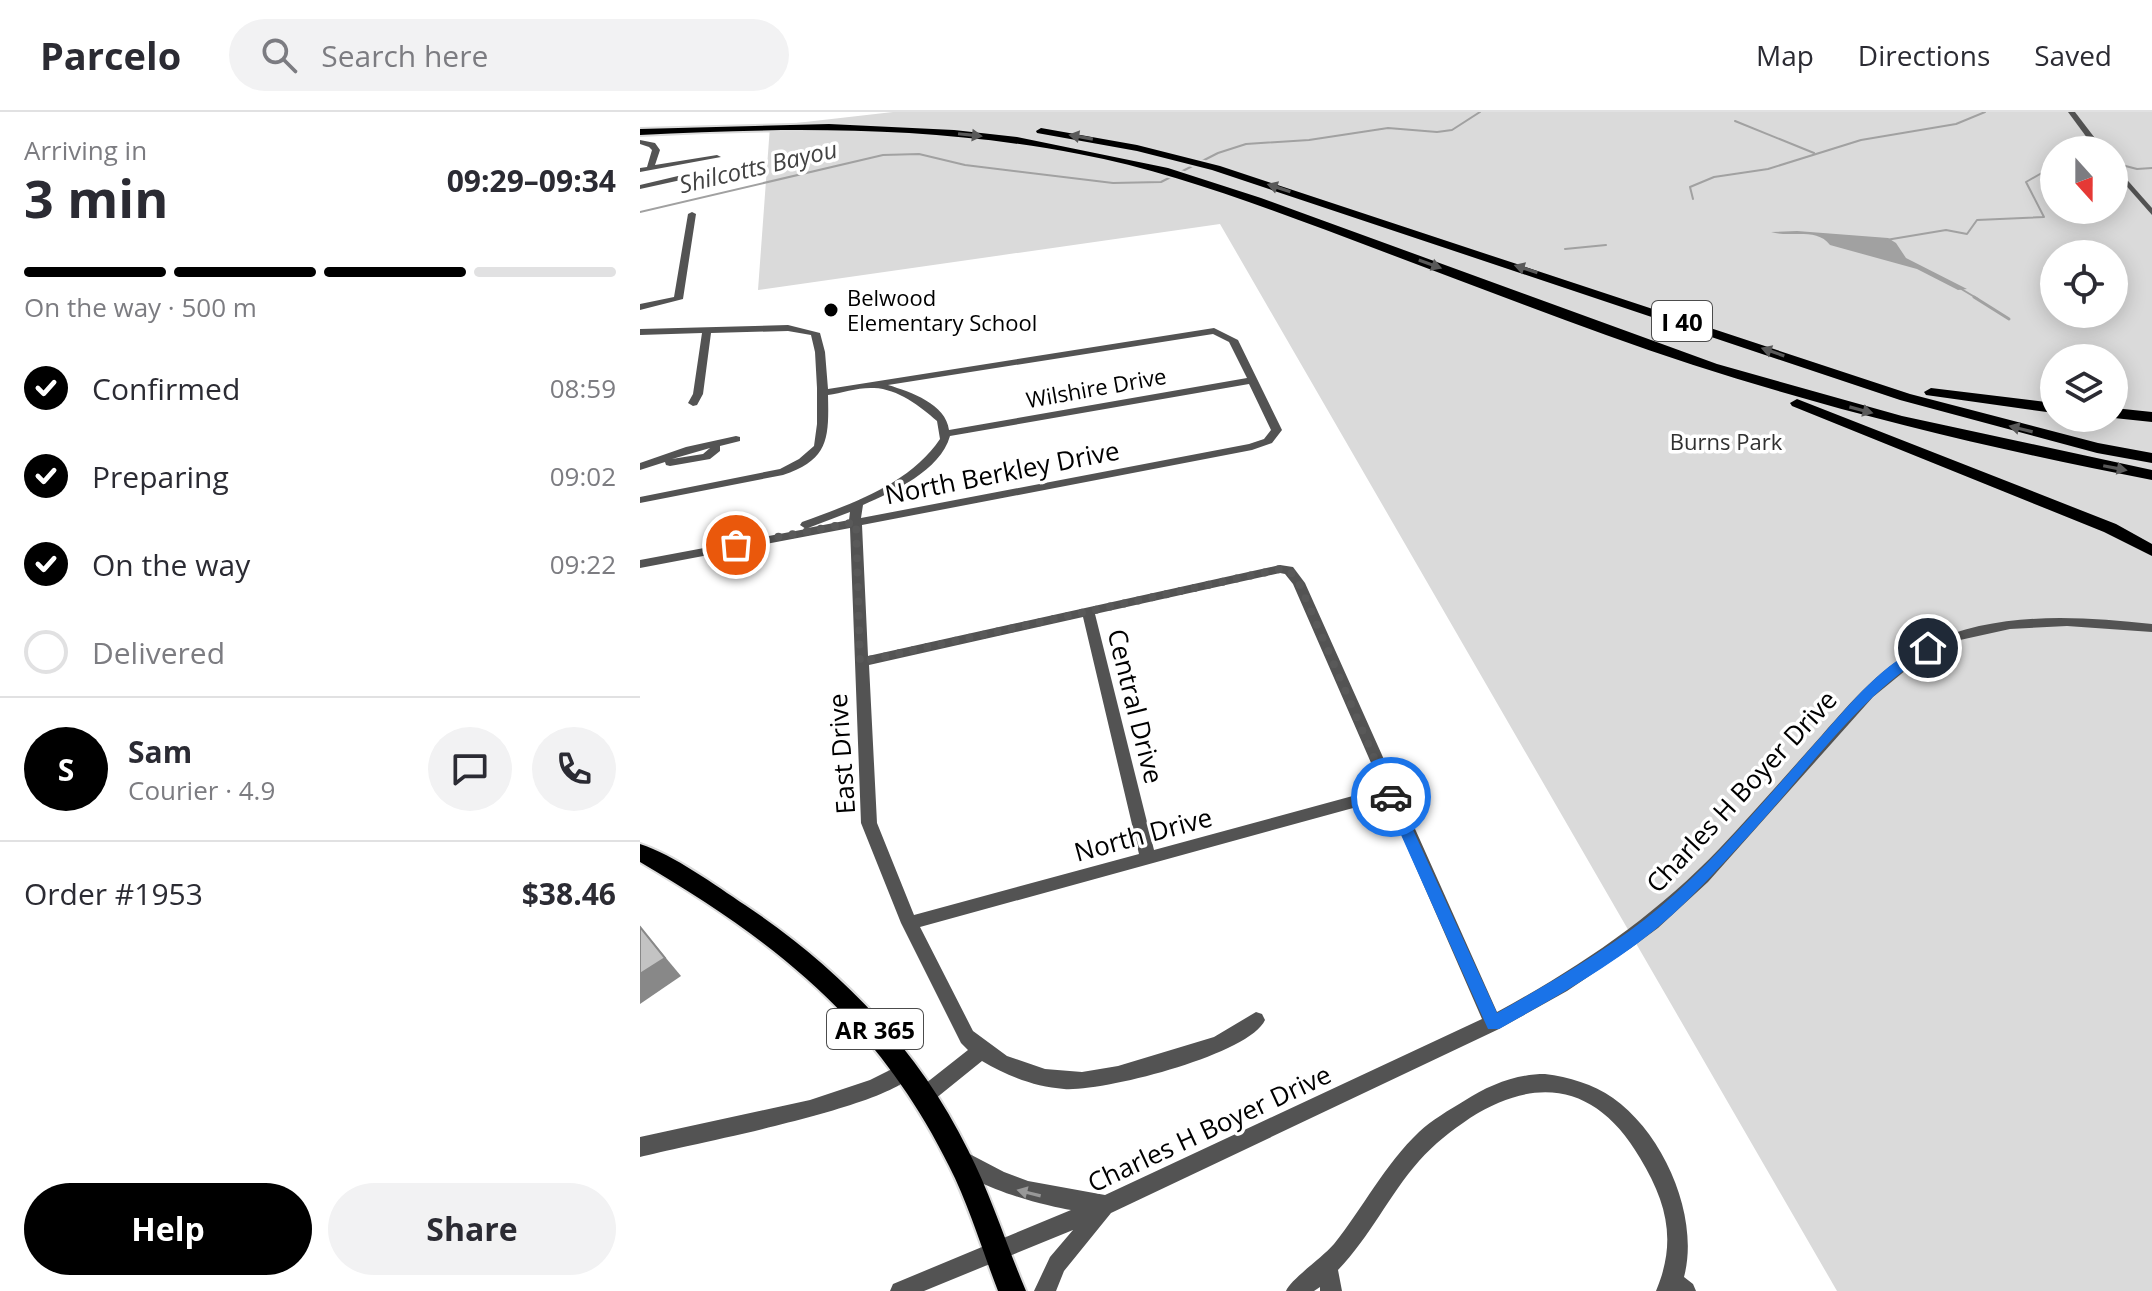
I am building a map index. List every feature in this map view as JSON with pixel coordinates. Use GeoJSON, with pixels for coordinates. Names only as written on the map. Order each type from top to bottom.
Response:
{"type":"FeatureCollection","features":[{"type":"Feature","properties":{"kind":"highway","name":"I 40"},"geometry":{"type":"LineString","coordinates":[[640,126],[753,119],[861,118],[1025,129],[1099,140],[1216,168],[1905,397],[1992,421],[2152,458]]}},
{"type":"Feature","properties":{"kind":"highway","name":"I 40"},"geometry":{"type":"LineString","coordinates":[[640,132],[777,126],[923,131],[1043,145],[1157,168],[1709,365],[1913,424],[2152,475]]}},
{"type":"Feature","properties":{"kind":"highway"},"geometry":{"type":"LineString","coordinates":[[1810,364],[1962,398],[2040,406]]}},
{"type":"Feature","properties":{"kind":"highway"},"geometry":{"type":"LineString","coordinates":[[1709,365],[2110,528],[2152,551]]}},
{"type":"Feature","properties":{"kind":"highway"},"geometry":{"type":"LineString","coordinates":[[2128,414],[2152,417]]}},
{"type":"Feature","properties":{"kind":"main road","name":"AR 365"},"geometry":{"type":"LineString","coordinates":[[640,852],[721,899],[789,946],[858,1008],[906,1071],[958,1158],[1012,1291]]}},
{"type":"Feature","properties":{"kind":"street"},"geometry":{"type":"LineString","coordinates":[[2071,112],[2089,136]]}},
{"type":"Feature","properties":{"kind":"street"},"geometry":{"type":"LineString","coordinates":[[640,142],[652,145],[656,150],[650,168]]}},
{"type":"Feature","properties":{"kind":"street"},"geometry":{"type":"LineString","coordinates":[[640,170],[717,157]]}},
{"type":"Feature","properties":{"kind":"street"},"geometry":{"type":"LineString","coordinates":[[640,187],[678,178]]}},
{"type":"Feature","properties":{"kind":"street"},"geometry":{"type":"LineString","coordinates":[[2128,184],[2152,213]]}},
{"type":"Feature","properties":{"kind":"street"},"geometry":{"type":"LineString","coordinates":[[640,307],[678,299],[692,214]]}},
{"type":"Feature","properties":{"kind":"street"},"geometry":{"type":"LineString","coordinates":[[640,332],[800,329],[818,335],[821,393],[821,442],[803,462],[763,478],[640,500]]}},
{"type":"Feature","properties":{"kind":"street"},"geometry":{"type":"LineString","coordinates":[[693,403],[698,394],[707,330]]}},
{"type":"Feature","properties":{"kind":"street"},"geometry":{"type":"LineString","coordinates":[[821,393],[1201,331],[1226,334],[1233,340],[1254,380]]}},
{"type":"Feature","properties":{"kind":"street","name":"Wilshire Drive"},"geometry":{"type":"LineString","coordinates":[[945,434],[1254,380]]}},
{"type":"Feature","properties":{"kind":"street","name":"North Berkley Drive"},"geometry":{"type":"LineString","coordinates":[[640,564],[760,541],[857,514],[1252,447],[1274,435],[1277,425],[1254,380]]}},
{"type":"Feature","properties":{"kind":"street"},"geometry":{"type":"LineString","coordinates":[[857,514],[921,469],[938,452],[945,434],[939,416],[929,406],[875,384]]}},
{"type":"Feature","properties":{"kind":"street"},"geometry":{"type":"LineString","coordinates":[[644,466],[706,457],[716,449],[714,443],[736,439]]}},
{"type":"Feature","properties":{"kind":"street","name":"East Drive"},"geometry":{"type":"LineString","coordinates":[[857,514],[860,662],[869,823],[909,923],[958,1022],[981,1051]]}},
{"type":"Feature","properties":{"kind":"street"},"geometry":{"type":"LineString","coordinates":[[860,662],[1280,569],[1289,570],[1299,583],[1493,1023]]}},
{"type":"Feature","properties":{"kind":"street","name":"Central Drive"},"geometry":{"type":"LineString","coordinates":[[1088,612],[1148,858]]}},
{"type":"Feature","properties":{"kind":"street","name":"Charles H Boyer Drive"},"geometry":{"type":"LineString","coordinates":[[900,1291],[1106,1205],[1493,1023],[1583,973],[1666,911],[1727,850],[1864,697],[1913,657],[1952,638],[2003,625],[2059,621],[2152,628]]}},
{"type":"Feature","properties":{"kind":"street","name":"North Drive"},"geometry":{"type":"LineString","coordinates":[[909,923],[1389,792]]}},
{"type":"Feature","properties":{"kind":"street"},"geometry":{"type":"LineString","coordinates":[[923,1097],[981,1051],[1013,1068],[1042,1078],[1093,1081],[1231,1041],[1256,1020]]}},
{"type":"Feature","properties":{"kind":"street"},"geometry":{"type":"LineString","coordinates":[[640,1147],[840,1100],[877,1087],[906,1071]]}},
{"type":"Feature","properties":{"kind":"street"},"geometry":{"type":"LineString","coordinates":[[1297,1291],[1328,1269],[1426,1140],[1451,1120],[1502,1090],[1522,1083],[1544,1082],[1579,1088],[1602,1100],[1630,1123],[1646,1148],[1671,1197],[1677,1217],[1679,1241],[1675,1288]]}},
{"type":"Feature","properties":{"kind":"street"},"geometry":{"type":"LineString","coordinates":[[958,1158],[995,1180],[1028,1193],[1106,1205]]}},
{"type":"Feature","properties":{"kind":"street"},"geometry":{"type":"LineString","coordinates":[[1045,1291],[1057,1264],[1106,1205]]}},
{"type":"Feature","properties":{"kind":"street"},"geometry":{"type":"LineString","coordinates":[[1328,1269],[1331,1291]]}},
{"type":"Feature","properties":{"kind":"green space","name":"Burns Park"},"geometry":{"type":"Polygon","coordinates":[[[893,112],[2152,112],[2152,1291],[1837,1291],[1220,224],[758,290],[770,126],[893,112]]]}},
{"type":"Feature","properties":{"kind":"shaded area"},"geometry":{"type":"Polygon","coordinates":[[[1771,232],[1888,238],[1896,243],[1906,258],[1967,289],[1958,290],[1917,269],[1830,245],[1818,236],[1771,232]]]}},
{"type":"Feature","properties":{"kind":"building"},"geometry":{"type":"Polygon","coordinates":[[[640,927],[665,958],[640,974],[640,927]]]}},
{"type":"Feature","properties":{"kind":"waterway","name":"Shilcotts Bayou"},"geometry":{"type":"LineString","coordinates":[[640,212],[883,155],[919,154],[965,165],[1113,183],[1161,182],[1218,153],[1246,144],[1309,140],[1388,128],[1437,132],[1452,130],[1480,112]]}},
{"type":"Feature","properties":{"kind":"waterway"},"geometry":{"type":"LineString","coordinates":[[1693,199],[1690,187],[1714,177],[1768,169],[1861,140],[1956,124],[1985,112]]}},
{"type":"Feature","properties":{"kind":"waterway"},"geometry":{"type":"LineString","coordinates":[[1735,121],[1814,153]]}},
{"type":"Feature","properties":{"kind":"waterway"},"geometry":{"type":"LineString","coordinates":[[2128,167],[2152,168]]}},
{"type":"Feature","properties":{"kind":"waterway"},"geometry":{"type":"LineString","coordinates":[[2040,174],[2026,182],[2040,209]]}},
{"type":"Feature","properties":{"kind":"waterway"},"geometry":{"type":"LineString","coordinates":[[1886,240],[1946,230],[1967,234],[1977,220],[2040,217]]}},
{"type":"Feature","properties":{"kind":"waterway"},"geometry":{"type":"LineString","coordinates":[[1565,249],[1606,245]]}},
{"type":"Feature","properties":{"kind":"waterway"},"geometry":{"type":"LineString","coordinates":[[1958,287],[1978,299]]}},
{"type":"Feature","properties":{"kind":"waterway"},"geometry":{"type":"LineString","coordinates":[[1974,297],[2009,319]]}},
{"type":"Feature","properties":{"kind":"way so far"},"geometry":{"type":"LineString","coordinates":[[736,545],[856,522],[860,662],[1280,569],[1289,570],[1299,583],[1391,797]]}},
{"type":"Feature","properties":{"kind":"place","name":"Belwood Elementary School"},"geometry":{"type":"Point","coordinates":[831,310]}},
{"type":"Feature","properties":{"kind":"route"},"geometry":{"type":"LineString","coordinates":[[1391,797],[1493,1023],[1583,973],[1666,911],[1737,839],[1864,697],[1905,662],[1928,648]]}}]}
